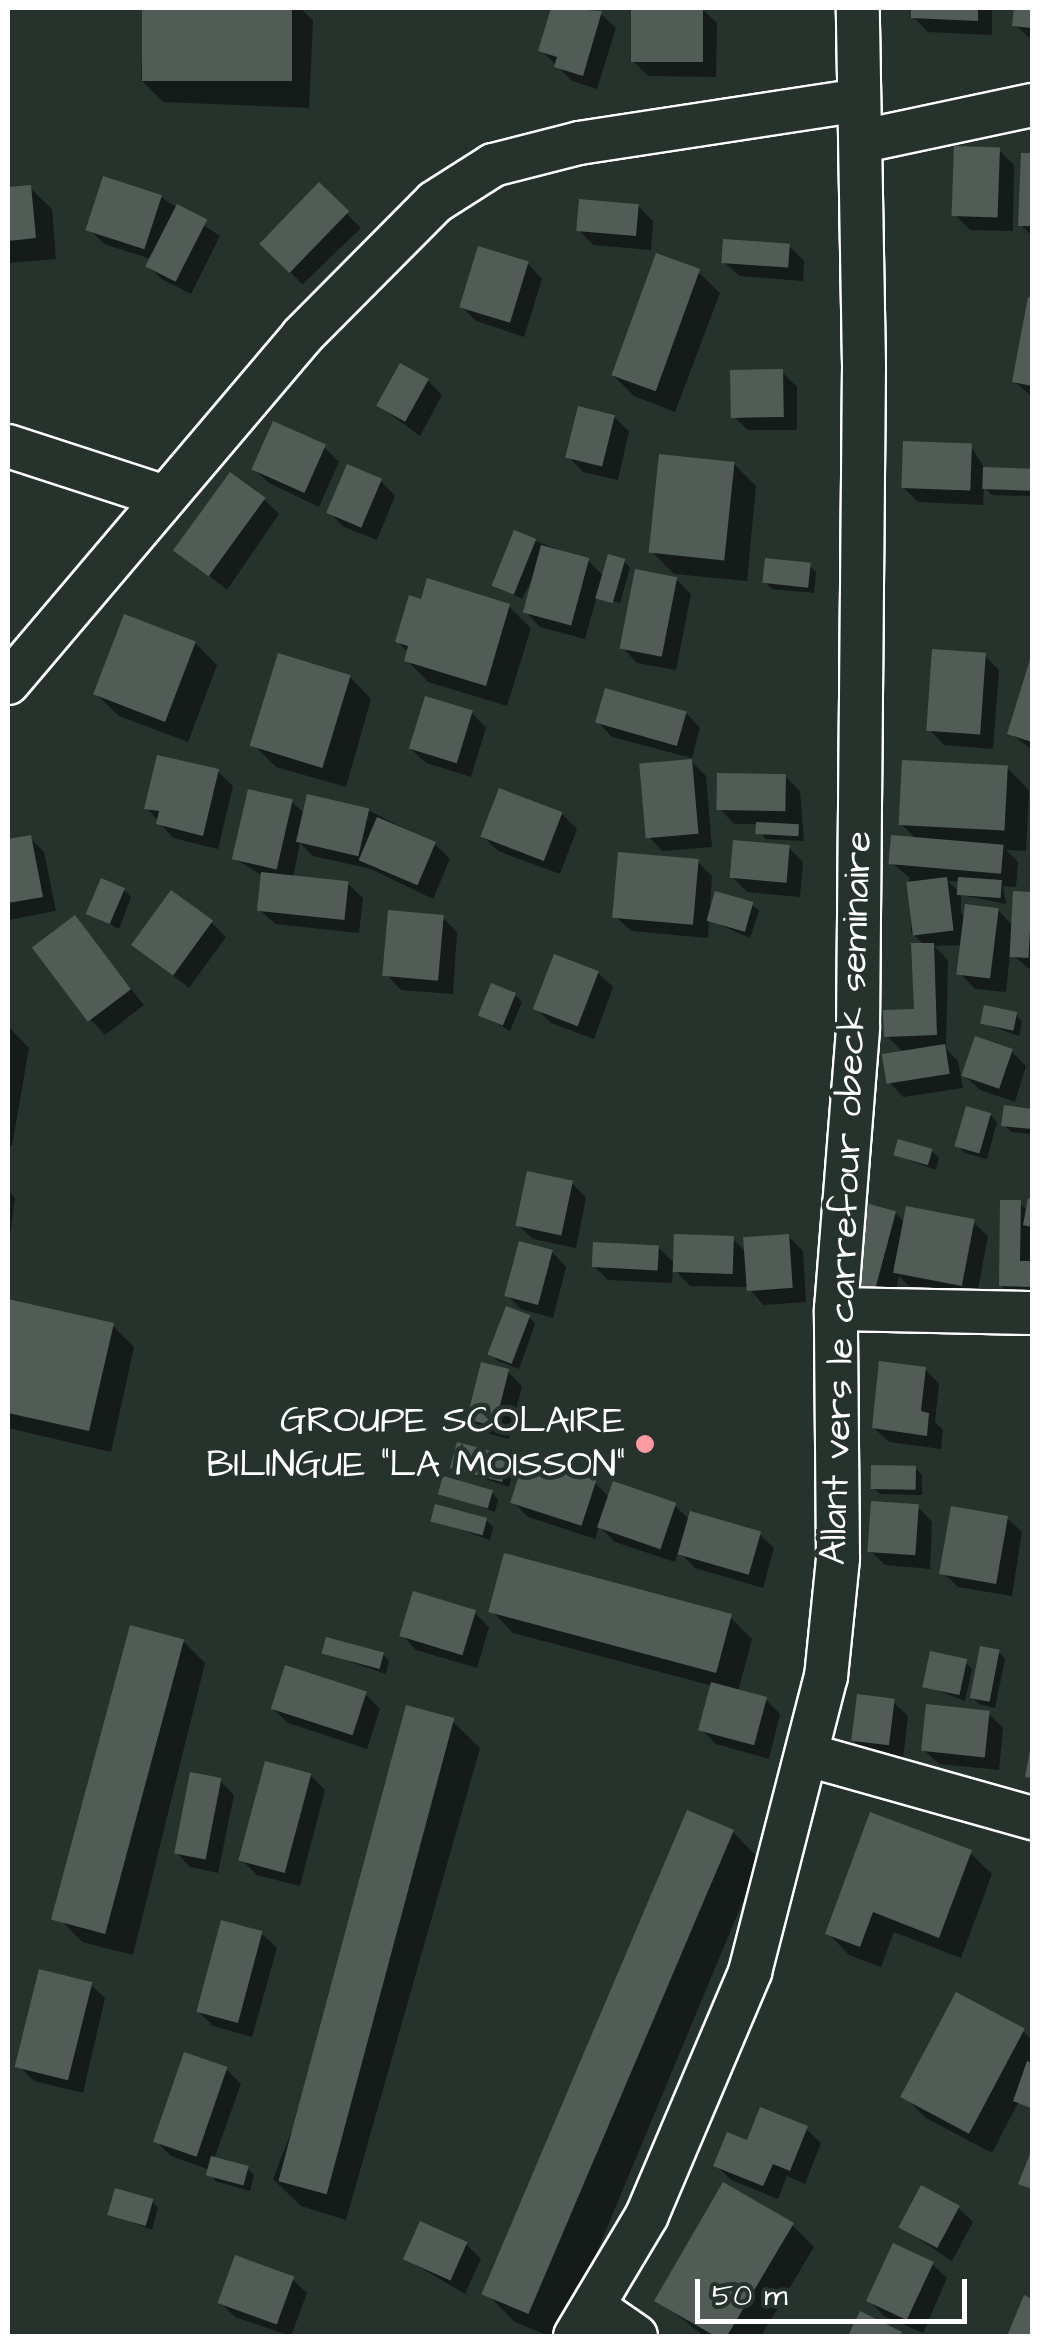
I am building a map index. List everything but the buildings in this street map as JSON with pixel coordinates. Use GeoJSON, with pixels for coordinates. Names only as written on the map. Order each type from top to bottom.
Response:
{"type":"FeatureCollection","features":[{"type":"Feature","properties":{"kind":"street","name":"Allant vers le carrefour obeck seminaire"},"geometry":{"type":"LineString","coordinates":[[584,2322],[648,2215],[750,1972],[826,1677],[838,1558],[836,1309],[858,1026],[858,8]]}},
{"type":"Feature","properties":{"kind":"street"},"geometry":{"type":"LineString","coordinates":[[8,683],[370,264],[435,202],[492,165],[579,144],[1032,105]]}},
{"type":"Feature","properties":{"kind":"street"},"geometry":{"type":"LineString","coordinates":[[8,446],[165,497]]}},
{"type":"Feature","properties":{"kind":"street"},"geometry":{"type":"LineString","coordinates":[[836,1309],[1032,1314]]}},
{"type":"Feature","properties":{"kind":"street"},"geometry":{"type":"LineString","coordinates":[[808,1754],[1032,1818]]}},
{"type":"Feature","properties":{"kind":"street"},"geometry":{"type":"LineString","coordinates":[[584,2322],[636,2336]]}},
{"type":"Feature","properties":{"kind":"place","name":"GROUPE SCOLAIRE BILINGUE \"LA MOISSON\""},"geometry":{"type":"Point","coordinates":[645,1444]}}]}
